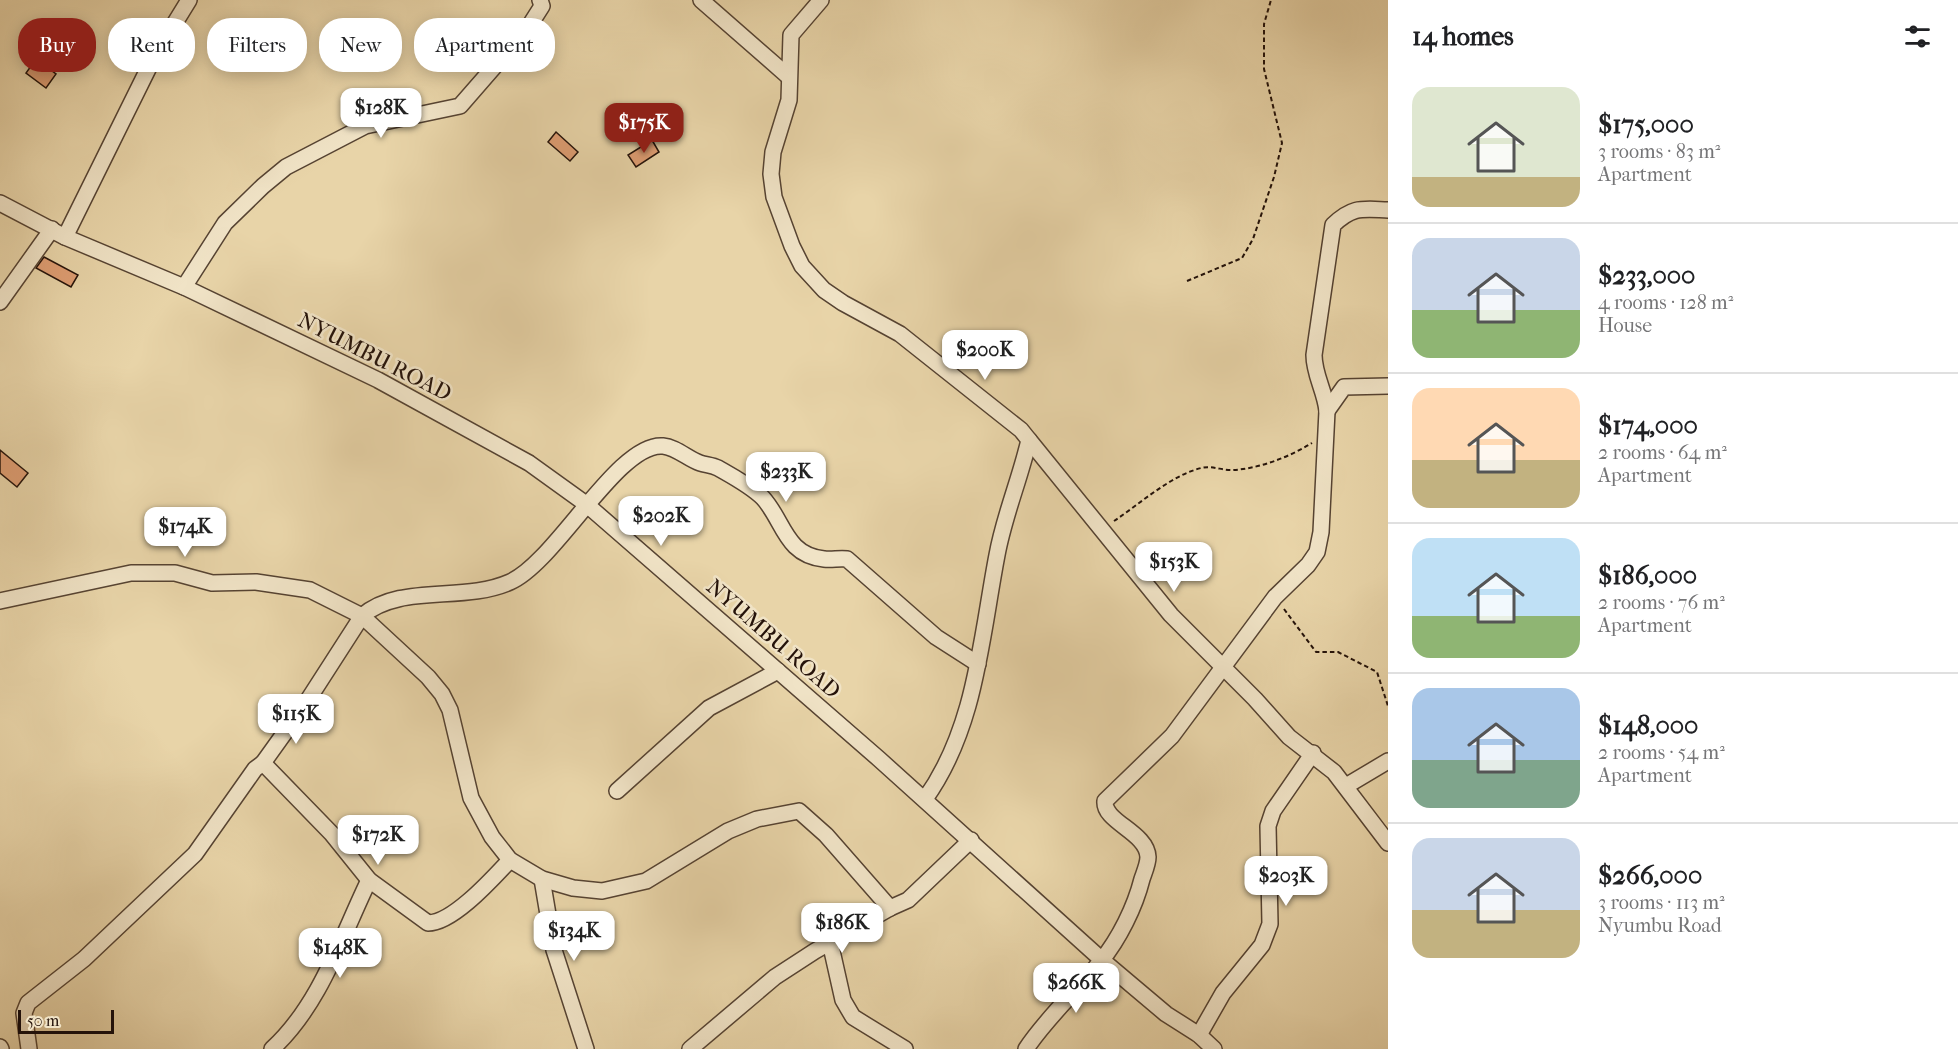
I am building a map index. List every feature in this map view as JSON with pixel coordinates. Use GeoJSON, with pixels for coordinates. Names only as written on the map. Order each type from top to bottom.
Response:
{"type":"FeatureCollection","features":[{"type":"Feature","properties":{"kind":"street"},"geometry":{"type":"LineString","coordinates":[[0,302],[58,233],[154,57],[189,0]]}},
{"type":"Feature","properties":{"kind":"street"},"geometry":{"type":"LineString","coordinates":[[184,287],[225,223],[262,186],[286,167],[365,126],[460,106],[537,15],[542,6],[540,0]]}},
{"type":"Feature","properties":{"kind":"street"},"geometry":{"type":"LineString","coordinates":[[701,0],[789,77]]}},
{"type":"Feature","properties":{"kind":"street"},"geometry":{"type":"LineString","coordinates":[[821,0],[791,35],[789,100],[773,152],[771,174],[774,197],[802,266],[813,280],[843,303],[900,334],[1021,430],[1171,615],[1224,667],[1289,737],[1312,753],[1346,786],[1388,843]]}},
{"type":"Feature","properties":{"kind":"street","name":"NYUMBU ROAD"},"geometry":{"type":"LineString","coordinates":[[0,203],[58,233],[184,287],[378,380],[529,463],[586,504],[971,840],[1102,960],[1166,1014],[1199,1035],[1214,1049]]}},
{"type":"Feature","properties":{"kind":"street"},"geometry":{"type":"LineString","coordinates":[[1026,1049],[1035,1035],[1102,960],[1136,900],[1148,857],[1139,839],[1108,814],[1105,801],[1172,736],[1275,597],[1308,565],[1317,552],[1321,532],[1327,411],[1325,393],[1314,367],[1314,355],[1333,225],[1346,212],[1357,209],[1388,210]]}},
{"type":"Feature","properties":{"kind":"street"},"geometry":{"type":"LineString","coordinates":[[1327,411],[1344,387],[1388,386]]}},
{"type":"Feature","properties":{"kind":"street"},"geometry":{"type":"LineString","coordinates":[[925,800],[938,781],[959,736],[978,664],[1003,527],[1029,440]]}},
{"type":"Feature","properties":{"kind":"street"},"geometry":{"type":"LineString","coordinates":[[29,1049],[24,1013],[28,1003],[84,959],[195,854],[306,703],[362,616],[372,607],[390,598],[469,594],[511,582],[541,561],[586,504],[622,468],[650,448],[664,446],[700,463],[713,465],[760,496],[768,505],[789,543],[825,560],[847,559],[936,637],[978,664]]}},
{"type":"Feature","properties":{"kind":"street"},"geometry":{"type":"LineString","coordinates":[[0,601],[131,573],[174,573],[212,583],[256,582],[310,590],[362,616],[428,677],[442,694],[450,710],[471,798],[492,837],[510,860],[542,879],[573,888],[602,891],[646,881],[728,831],[757,819],[799,811],[826,835],[890,908]]}},
{"type":"Feature","properties":{"kind":"street"},"geometry":{"type":"LineString","coordinates":[[617,791],[709,708],[778,671]]}},
{"type":"Feature","properties":{"kind":"street"},"geometry":{"type":"LineString","coordinates":[[1199,1035],[1223,993],[1251,962],[1262,945],[1270,924],[1268,826],[1277,804],[1312,753]]}},
{"type":"Feature","properties":{"kind":"street"},"geometry":{"type":"LineString","coordinates":[[1346,786],[1388,761]]}},
{"type":"Feature","properties":{"kind":"street"},"geometry":{"type":"LineString","coordinates":[[263,763],[332,834],[369,880],[428,923],[437,923],[480,890],[510,860]]}},
{"type":"Feature","properties":{"kind":"street"},"geometry":{"type":"LineString","coordinates":[[690,1049],[775,977],[830,942],[908,900],[971,840]]}},
{"type":"Feature","properties":{"kind":"street"},"geometry":{"type":"LineString","coordinates":[[542,879],[554,950],[586,1049]]}},
{"type":"Feature","properties":{"kind":"street"},"geometry":{"type":"LineString","coordinates":[[272,1049],[292,1031],[307,1009],[369,880]]}},
{"type":"Feature","properties":{"kind":"street"},"geometry":{"type":"LineString","coordinates":[[830,942],[843,1000],[853,1017],[905,1049]]}},
{"type":"Feature","properties":{"kind":"path"},"geometry":{"type":"LineString","coordinates":[[1187,280],[1242,258],[1253,240],[1275,177],[1282,142],[1264,69],[1264,24],[1271,0]]}},
{"type":"Feature","properties":{"kind":"path"},"geometry":{"type":"LineString","coordinates":[[1101,530],[1178,478],[1202,467],[1233,471],[1272,462],[1286,458],[1325,436]]}},
{"type":"Feature","properties":{"kind":"path"},"geometry":{"type":"LineString","coordinates":[[1275,597],[1316,652],[1338,652],[1377,672],[1388,706]]}},
{"type":"Feature","properties":{"kind":"building"},"geometry":{"type":"Polygon","coordinates":[[[53,72],[56,74],[46,88],[26,73],[53,72]]]}},
{"type":"Feature","properties":{"kind":"building"},"geometry":{"type":"Polygon","coordinates":[[[556,132],[578,152],[570,161],[548,142],[556,132]]]}},
{"type":"Feature","properties":{"kind":"building"},"geometry":{"type":"Polygon","coordinates":[[[652,140],[659,152],[636,167],[628,155],[652,140]]]}},
{"type":"Feature","properties":{"kind":"building"},"geometry":{"type":"Polygon","coordinates":[[[44,257],[78,275],[71,287],[36,268],[44,257]]]}},
{"type":"Feature","properties":{"kind":"building"},"geometry":{"type":"Polygon","coordinates":[[[0,450],[28,473],[17,487],[0,473],[0,450]]]}}]}
